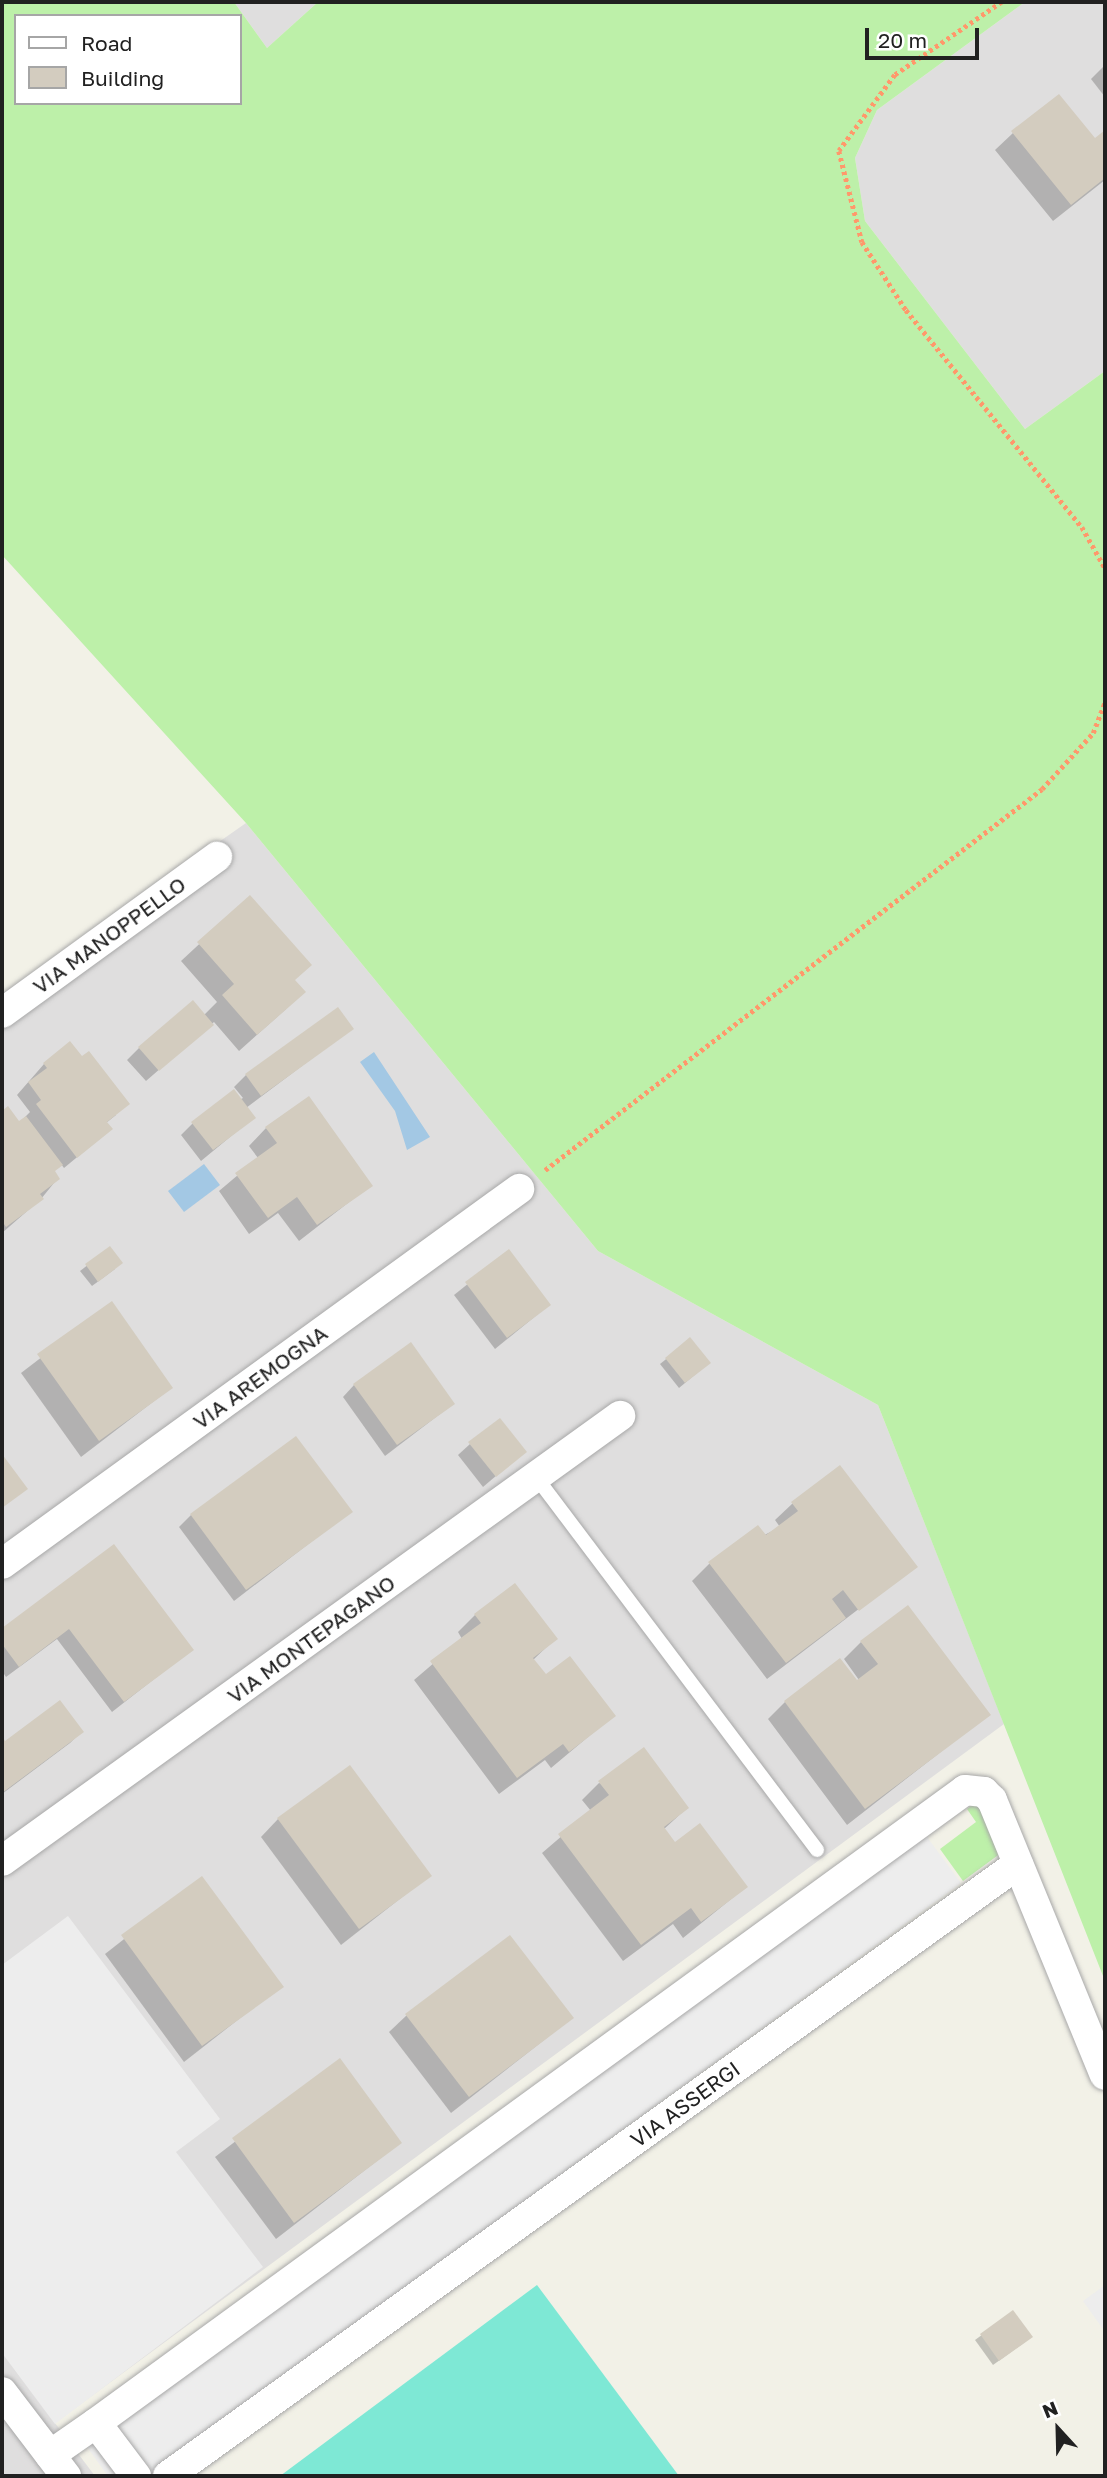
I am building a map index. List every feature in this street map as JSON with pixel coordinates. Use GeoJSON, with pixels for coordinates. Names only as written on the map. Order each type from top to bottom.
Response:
{"type":"FeatureCollection","features":[{"type":"Feature","properties":{"kind":"street","name":"VIA MANOPPELLO"},"geometry":{"type":"LineString","coordinates":[[2,1013],[217,857]]}},
{"type":"Feature","properties":{"kind":"street","name":"VIA AREMOGNA"},"geometry":{"type":"LineString","coordinates":[[2,1564],[519,1189]]}},
{"type":"Feature","properties":{"kind":"street","name":"VIA MONTEPAGANO"},"geometry":{"type":"LineString","coordinates":[[2,1861],[620,1416]]}},
{"type":"Feature","properties":{"kind":"street"},"geometry":{"type":"LineString","coordinates":[[2,2392],[58,2465],[96,2423],[953,1797],[975,1790],[992,1800],[1105,2074]]}},
{"type":"Feature","properties":{"kind":"street","name":"VIA ASSERGI"},"geometry":{"type":"LineString","coordinates":[[168,2476],[1018,1864]]}},
{"type":"Feature","properties":{"kind":"street"},"geometry":{"type":"LineString","coordinates":[[96,2423],[136,2476]]}},
{"type":"Feature","properties":{"kind":"lane"},"geometry":{"type":"LineString","coordinates":[[536,1476],[817,1850]]}},
{"type":"Feature","properties":{"kind":"path"},"geometry":{"type":"LineString","coordinates":[[1002,2],[895,75],[839,151],[862,242],[869,254],[906,310],[1083,527],[1105,568]]}},
{"type":"Feature","properties":{"kind":"path"},"geometry":{"type":"LineString","coordinates":[[519,1189],[1042,789],[1093,733],[1105,702]]}},
{"type":"Feature","properties":{"kind":"shaded area"},"geometry":{"type":"Polygon","coordinates":[[[234,2],[318,2],[267,48],[234,2]]]}},
{"type":"Feature","properties":{"kind":"shaded area"},"geometry":{"type":"Polygon","coordinates":[[[1025,2],[1105,2],[1105,371],[1025,429],[865,221],[855,158],[877,110],[1025,2]]]}},
{"type":"Feature","properties":{"kind":"shaded area"},"geometry":{"type":"Polygon","coordinates":[[[246,823],[598,1251],[878,1405],[1004,1724],[55,2423],[95,2476],[2,2476],[2,994],[246,823]]]}},
{"type":"Feature","properties":{"kind":"shaded area"},"geometry":{"type":"Polygon","coordinates":[[[374,1052],[430,1137],[407,1150],[395,1111],[360,1062],[374,1052]]]}},
{"type":"Feature","properties":{"kind":"shaded area"},"geometry":{"type":"Polygon","coordinates":[[[204,1164],[220,1185],[184,1212],[168,1191],[204,1164]]]}},
{"type":"Feature","properties":{"kind":"shaded area"},"geometry":{"type":"Polygon","coordinates":[[[910,1814],[961,1883],[147,2476],[108,2476],[71,2425],[910,1814]]]}},
{"type":"Feature","properties":{"kind":"shaded area"},"geometry":{"type":"Polygon","coordinates":[[[68,1916],[220,2119],[176,2152],[263,2267],[55,2424],[2,2353],[2,1965],[68,1916]]]}},
{"type":"Feature","properties":{"kind":"shaded area"},"geometry":{"type":"Polygon","coordinates":[[[537,2285],[679,2476],[280,2476],[537,2285]]]}},
{"type":"Feature","properties":{"kind":"shaded area"},"geometry":{"type":"Polygon","coordinates":[[[1105,2285],[1105,2332],[1083,2301],[1105,2285]]]}},
{"type":"Feature","properties":{"kind":"green space"},"geometry":{"type":"Polygon","coordinates":[[[2,2],[234,2],[267,48],[318,2],[1025,2],[877,110],[855,158],[865,221],[1025,429],[1105,371],[1105,1981],[878,1405],[598,1251],[246,823],[2,555],[2,2]]]}},
{"type":"Feature","properties":{"kind":"green space"},"geometry":{"type":"Polygon","coordinates":[[[984,1796],[1001,1853],[963,1881],[940,1849],[976,1822],[967,1809],[984,1796]]]}},
{"type":"Feature","properties":{"kind":"building"},"geometry":{"type":"Polygon","coordinates":[[[1059,94],[1095,138],[1105,130],[1105,178],[1071,205],[1011,131],[1059,94]]]}},
{"type":"Feature","properties":{"kind":"building"},"geometry":{"type":"Polygon","coordinates":[[[250,895],[312,965],[295,980],[306,992],[257,1035],[222,995],[234,984],[197,942],[250,895]]]}},
{"type":"Feature","properties":{"kind":"building"},"geometry":{"type":"Polygon","coordinates":[[[193,1000],[214,1025],[159,1071],[138,1047],[193,1000]]]}},
{"type":"Feature","properties":{"kind":"building"},"geometry":{"type":"Polygon","coordinates":[[[338,1007],[354,1029],[261,1096],[245,1074],[338,1007]]]}},
{"type":"Feature","properties":{"kind":"building"},"geometry":{"type":"Polygon","coordinates":[[[70,1041],[82,1056],[89,1051],[130,1104],[107,1122],[113,1129],[77,1158],[36,1104],[41,1100],[28,1082],[47,1068],[43,1063],[70,1041]]]}},
{"type":"Feature","properties":{"kind":"building"},"geometry":{"type":"Polygon","coordinates":[[[234,1089],[256,1118],[213,1150],[191,1122],[234,1089]]]}},
{"type":"Feature","properties":{"kind":"building"},"geometry":{"type":"Polygon","coordinates":[[[309,1096],[373,1186],[317,1225],[297,1197],[268,1218],[235,1173],[277,1143],[265,1127],[309,1096]]]}},
{"type":"Feature","properties":{"kind":"building"},"geometry":{"type":"Polygon","coordinates":[[[8,1106],[19,1121],[26,1116],[63,1165],[55,1171],[60,1179],[40,1194],[44,1199],[6,1227],[2,1221],[2,1111],[8,1106]]]}},
{"type":"Feature","properties":{"kind":"building"},"geometry":{"type":"Polygon","coordinates":[[[110,1246],[123,1263],[98,1282],[85,1264],[110,1246]]]}},
{"type":"Feature","properties":{"kind":"building"},"geometry":{"type":"Polygon","coordinates":[[[509,1249],[551,1305],[507,1338],[465,1282],[509,1249]]]}},
{"type":"Feature","properties":{"kind":"building"},"geometry":{"type":"Polygon","coordinates":[[[112,1301],[173,1388],[99,1441],[37,1354],[112,1301]]]}},
{"type":"Feature","properties":{"kind":"building"},"geometry":{"type":"Polygon","coordinates":[[[690,1337],[711,1363],[685,1383],[665,1358],[690,1337]]]}},
{"type":"Feature","properties":{"kind":"building"},"geometry":{"type":"Polygon","coordinates":[[[411,1342],[455,1404],[397,1445],[353,1384],[411,1342]]]}},
{"type":"Feature","properties":{"kind":"building"},"geometry":{"type":"Polygon","coordinates":[[[500,1418],[527,1452],[496,1477],[468,1442],[500,1418]]]}},
{"type":"Feature","properties":{"kind":"building"},"geometry":{"type":"Polygon","coordinates":[[[296,1436],[353,1512],[246,1590],[190,1514],[296,1436]]]}},
{"type":"Feature","properties":{"kind":"building"},"geometry":{"type":"Polygon","coordinates":[[[2,1454],[28,1489],[2,1508],[2,1454]]]}},
{"type":"Feature","properties":{"kind":"building"},"geometry":{"type":"Polygon","coordinates":[[[840,1465],[918,1567],[859,1611],[843,1590],[832,1599],[846,1618],[786,1663],[708,1562],[758,1525],[766,1535],[798,1511],[791,1502],[840,1465]]]}},
{"type":"Feature","properties":{"kind":"building"},"geometry":{"type":"Polygon","coordinates":[[[114,1544],[194,1650],[124,1702],[69,1629],[19,1667],[2,1644],[2,1628],[114,1544]]]}},
{"type":"Feature","properties":{"kind":"building"},"geometry":{"type":"Polygon","coordinates":[[[515,1583],[558,1639],[533,1658],[546,1674],[570,1656],[616,1716],[569,1752],[563,1744],[517,1778],[430,1661],[481,1623],[474,1614],[515,1583]]]}},
{"type":"Feature","properties":{"kind":"building"},"geometry":{"type":"Polygon","coordinates":[[[908,1605],[991,1715],[865,1809],[784,1701],[840,1658],[857,1680],[878,1664],[860,1641],[908,1605]]]}},
{"type":"Feature","properties":{"kind":"building"},"geometry":{"type":"Polygon","coordinates":[[[60,1700],[84,1732],[2,1793],[2,1736],[5,1741],[60,1700]]]}},
{"type":"Feature","properties":{"kind":"building"},"geometry":{"type":"Polygon","coordinates":[[[644,1747],[689,1808],[664,1827],[675,1842],[700,1823],[748,1887],[701,1922],[691,1908],[641,1945],[558,1834],[609,1795],[598,1781],[644,1747]]]}},
{"type":"Feature","properties":{"kind":"building"},"geometry":{"type":"Polygon","coordinates":[[[350,1765],[432,1876],[359,1929],[277,1818],[350,1765]]]}},
{"type":"Feature","properties":{"kind":"building"},"geometry":{"type":"Polygon","coordinates":[[[202,1876],[284,1987],[202,2046],[121,1935],[202,1876]]]}},
{"type":"Feature","properties":{"kind":"building"},"geometry":{"type":"Polygon","coordinates":[[[510,1935],[574,2018],[469,2097],[405,2014],[510,1935]]]}},
{"type":"Feature","properties":{"kind":"building"},"geometry":{"type":"Polygon","coordinates":[[[340,2058],[402,2143],[294,2223],[232,2138],[340,2058]]]}},
{"type":"Feature","properties":{"kind":"building"},"geometry":{"type":"Polygon","coordinates":[[[1013,2310],[1033,2337],[999,2361],[980,2334],[1013,2310]]]}}]}
